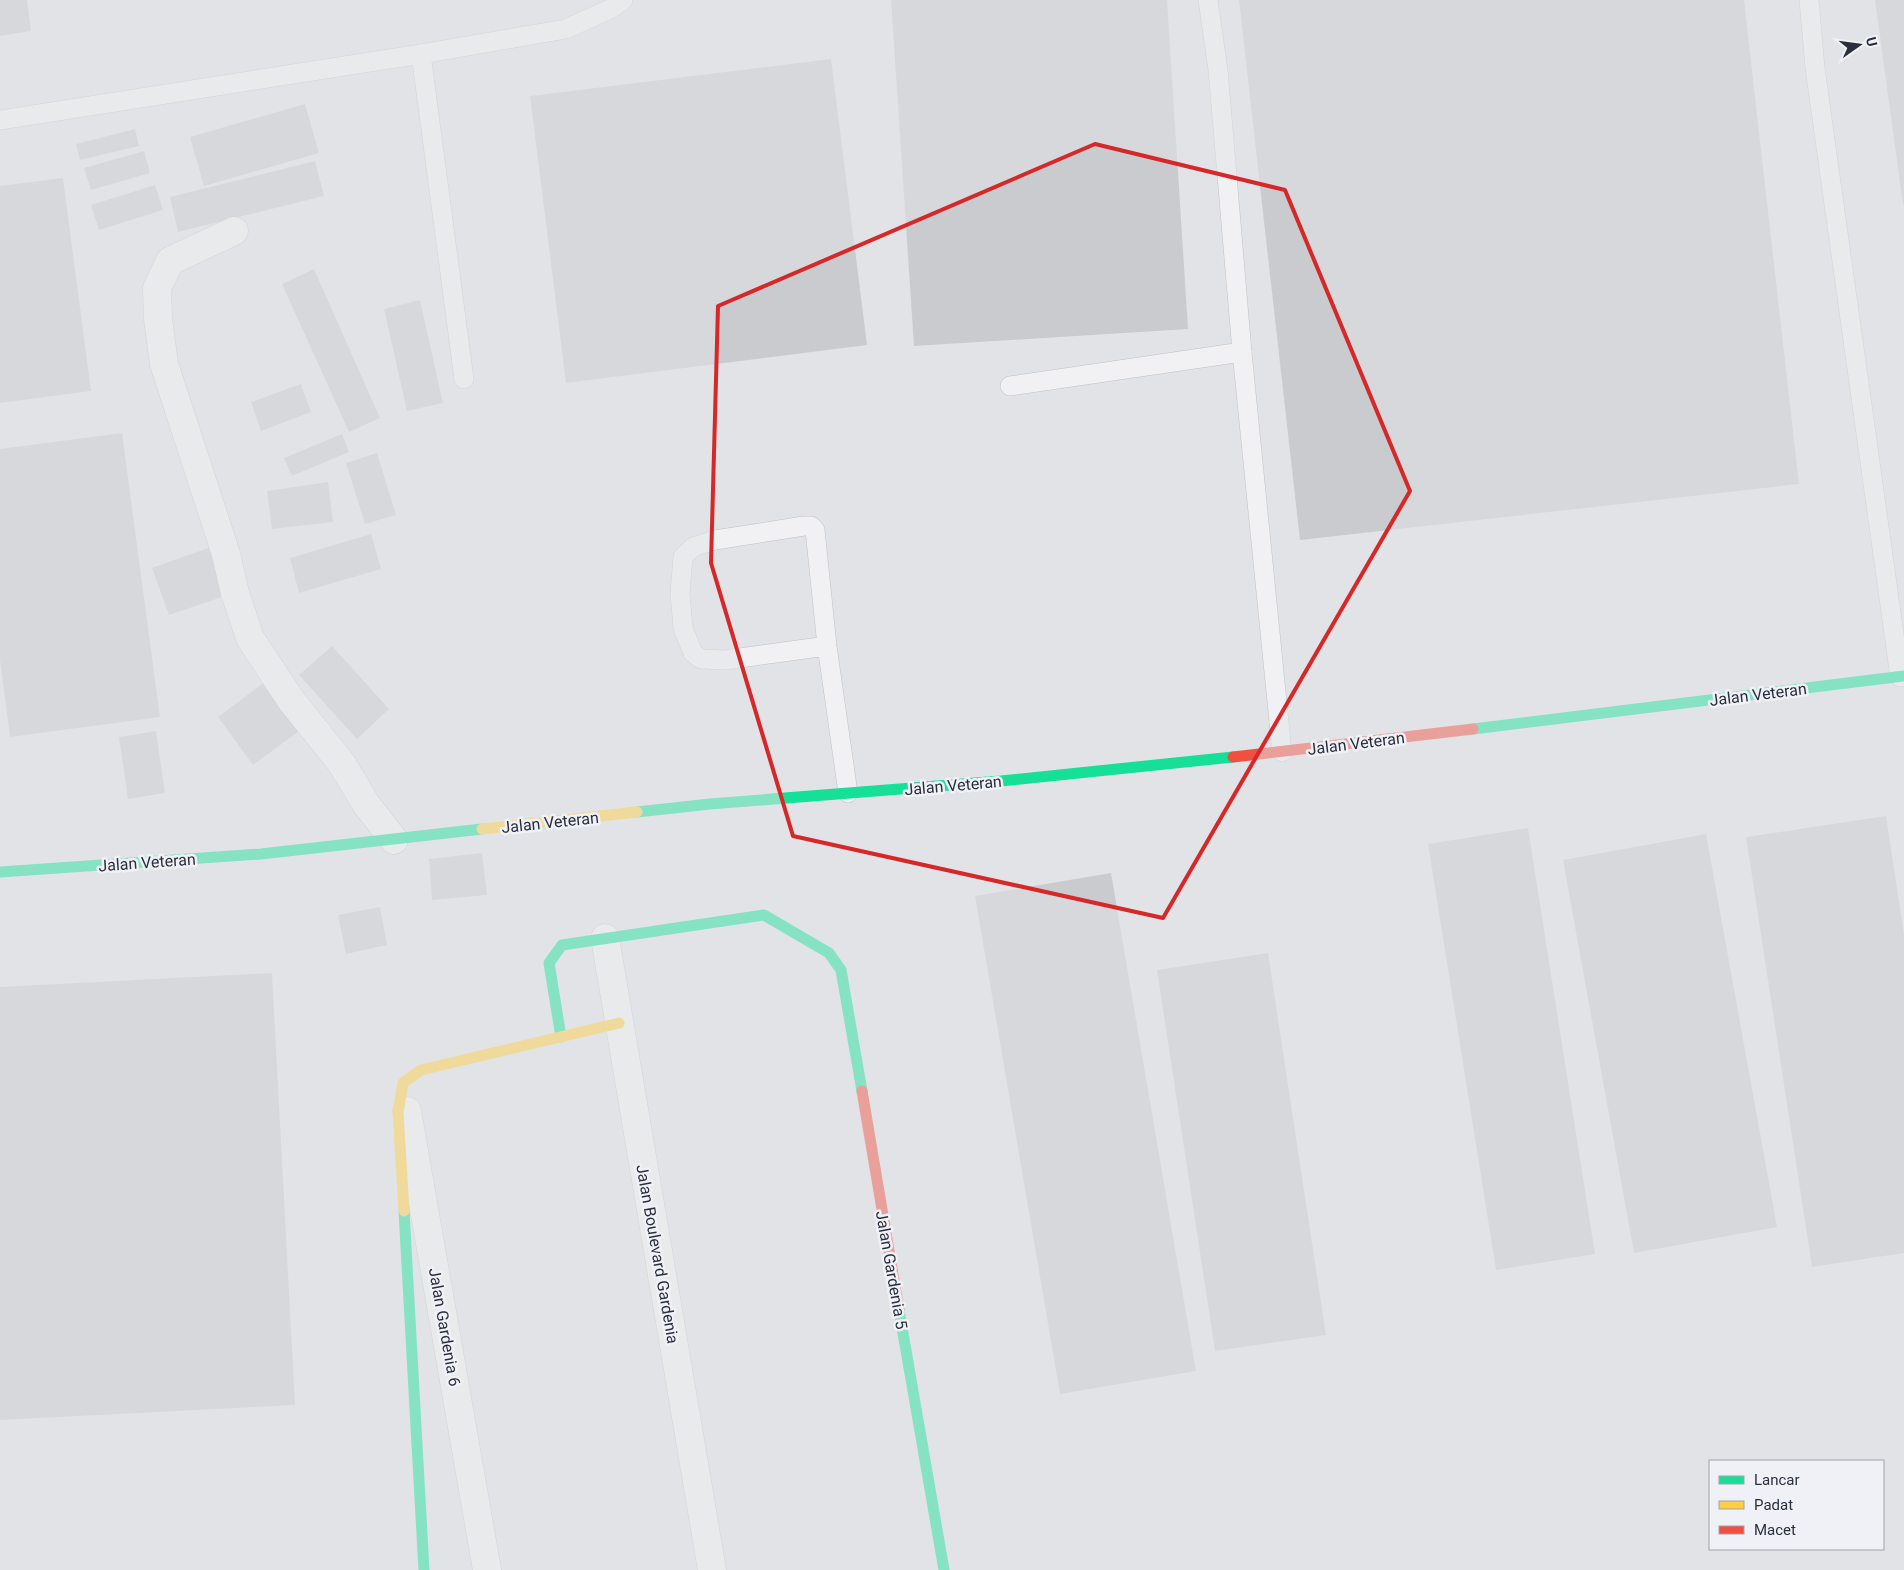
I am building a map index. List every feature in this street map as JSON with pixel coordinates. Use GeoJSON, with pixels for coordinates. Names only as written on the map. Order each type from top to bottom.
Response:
{"type":"FeatureCollection","features":[{"type":"Feature","properties":{"kind":"main road","name":"Jalan Veteran"},"geometry":{"type":"LineString","coordinates":[[0,872],[261,854],[710,804],[1002,781],[1282,752],[1902,677]]}},
{"type":"Feature","properties":{"kind":"main road","name":"Jalan Gardenia 5"},"geometry":{"type":"LineString","coordinates":[[605,938],[764,915],[829,952],[841,970],[944,1570]]}},
{"type":"Feature","properties":{"kind":"main road"},"geometry":{"type":"LineString","coordinates":[[561,1037],[549,963],[562,946],[605,938]]}},
{"type":"Feature","properties":{"kind":"main road"},"geometry":{"type":"LineString","coordinates":[[424,1570],[398,1112],[403,1083],[420,1070],[620,1023]]}},
{"type":"Feature","properties":{"kind":"street"},"geometry":{"type":"LineString","coordinates":[[234,231],[170,261],[156,288],[164,364],[226,554],[235,593],[250,638],[291,700],[342,764],[366,804],[394,840]]}},
{"type":"Feature","properties":{"kind":"street","name":"Jalan Boulevard Gardenia"},"geometry":{"type":"LineString","coordinates":[[605,938],[712,1570]]}},
{"type":"Feature","properties":{"kind":"street","name":"Jalan Gardenia 6"},"geometry":{"type":"LineString","coordinates":[[403,1083],[487,1570]]}},
{"type":"Feature","properties":{"kind":"lane"},"geometry":{"type":"LineString","coordinates":[[0,120],[421,54],[566,28],[612,8],[622,0]]}},
{"type":"Feature","properties":{"kind":"lane"},"geometry":{"type":"LineString","coordinates":[[1208,0],[1218,70],[1242,352],[1282,752]]}},
{"type":"Feature","properties":{"kind":"lane"},"geometry":{"type":"LineString","coordinates":[[1809,0],[1815,68],[1902,677]]}},
{"type":"Feature","properties":{"kind":"lane"},"geometry":{"type":"LineString","coordinates":[[421,54],[464,379]]}},
{"type":"Feature","properties":{"kind":"lane"},"geometry":{"type":"LineString","coordinates":[[1010,386],[1242,352]]}},
{"type":"Feature","properties":{"kind":"lane"},"geometry":{"type":"LineString","coordinates":[[827,646],[726,660],[702,659],[693,652],[683,628],[680,593],[683,557],[693,547],[715,540],[811,526],[815,530],[827,646],[848,794]]}},
{"type":"Feature","properties":{"kind":"highlighted area"},"geometry":{"type":"Polygon","coordinates":[[[1095,144],[1285,190],[1410,491],[1163,918],[793,836],[711,563],[718,306],[1095,144]]]}},
{"type":"Feature","properties":{"kind":"building"},"geometry":{"type":"Polygon","coordinates":[[[0,0],[27,0],[31,31],[0,36],[0,0]]]}},
{"type":"Feature","properties":{"kind":"building"},"geometry":{"type":"Polygon","coordinates":[[[891,0],[1167,0],[1188,329],[914,346],[891,0]]]}},
{"type":"Feature","properties":{"kind":"building"},"geometry":{"type":"Polygon","coordinates":[[[1239,0],[1744,0],[1799,484],[1300,540],[1239,0]]]}},
{"type":"Feature","properties":{"kind":"building"},"geometry":{"type":"Polygon","coordinates":[[[1875,0],[1904,0],[1904,205],[1903,205],[1875,0]]]}},
{"type":"Feature","properties":{"kind":"building"},"geometry":{"type":"Polygon","coordinates":[[[831,59],[867,345],[566,383],[530,96],[831,59]]]}},
{"type":"Feature","properties":{"kind":"building"},"geometry":{"type":"Polygon","coordinates":[[[305,104],[319,153],[204,186],[190,137],[305,104]]]}},
{"type":"Feature","properties":{"kind":"building"},"geometry":{"type":"Polygon","coordinates":[[[135,129],[139,146],[80,160],[76,144],[135,129]]]}},
{"type":"Feature","properties":{"kind":"building"},"geometry":{"type":"Polygon","coordinates":[[[144,151],[150,173],[91,190],[84,168],[144,151]]]}},
{"type":"Feature","properties":{"kind":"building"},"geometry":{"type":"Polygon","coordinates":[[[315,161],[324,196],[178,232],[170,197],[315,161]]]}},
{"type":"Feature","properties":{"kind":"building"},"geometry":{"type":"Polygon","coordinates":[[[63,178],[91,391],[0,403],[0,186],[63,178]]]}},
{"type":"Feature","properties":{"kind":"building"},"geometry":{"type":"Polygon","coordinates":[[[155,185],[163,210],[99,230],[91,205],[155,185]]]}},
{"type":"Feature","properties":{"kind":"building"},"geometry":{"type":"Polygon","coordinates":[[[314,269],[380,418],[349,432],[282,284],[314,269]]]}},
{"type":"Feature","properties":{"kind":"building"},"geometry":{"type":"Polygon","coordinates":[[[420,300],[443,403],[407,411],[384,309],[420,300]]]}},
{"type":"Feature","properties":{"kind":"building"},"geometry":{"type":"Polygon","coordinates":[[[301,384],[311,412],[261,431],[251,402],[301,384]]]}},
{"type":"Feature","properties":{"kind":"building"},"geometry":{"type":"Polygon","coordinates":[[[122,433],[160,717],[10,737],[0,660],[0,449],[122,433]]]}},
{"type":"Feature","properties":{"kind":"building"},"geometry":{"type":"Polygon","coordinates":[[[342,434],[349,452],[292,476],[284,458],[342,434]]]}},
{"type":"Feature","properties":{"kind":"building"},"geometry":{"type":"Polygon","coordinates":[[[377,453],[396,515],[365,524],[346,463],[377,453]]]}},
{"type":"Feature","properties":{"kind":"building"},"geometry":{"type":"Polygon","coordinates":[[[328,482],[333,522],[272,529],[267,491],[328,482]]]}},
{"type":"Feature","properties":{"kind":"building"},"geometry":{"type":"Polygon","coordinates":[[[371,534],[381,569],[299,593],[290,558],[371,534]]]}},
{"type":"Feature","properties":{"kind":"building"},"geometry":{"type":"Polygon","coordinates":[[[211,547],[228,595],[169,615],[152,568],[211,547]]]}},
{"type":"Feature","properties":{"kind":"building"},"geometry":{"type":"Polygon","coordinates":[[[332,646],[389,709],[357,739],[299,675],[332,646]]]}},
{"type":"Feature","properties":{"kind":"building"},"geometry":{"type":"Polygon","coordinates":[[[270,678],[306,726],[253,765],[218,717],[270,678]]]}},
{"type":"Feature","properties":{"kind":"building"},"geometry":{"type":"Polygon","coordinates":[[[156,731],[165,793],[128,799],[119,737],[156,731]]]}},
{"type":"Feature","properties":{"kind":"building"},"geometry":{"type":"Polygon","coordinates":[[[1886,816],[1904,934],[1904,1253],[1812,1267],[1746,837],[1886,816]]]}},
{"type":"Feature","properties":{"kind":"building"},"geometry":{"type":"Polygon","coordinates":[[[1528,828],[1595,1254],[1496,1270],[1428,844],[1528,828]]]}},
{"type":"Feature","properties":{"kind":"building"},"geometry":{"type":"Polygon","coordinates":[[[1706,834],[1777,1227],[1634,1253],[1563,860],[1706,834]]]}},
{"type":"Feature","properties":{"kind":"building"},"geometry":{"type":"Polygon","coordinates":[[[482,853],[487,895],[432,900],[429,859],[482,853]]]}},
{"type":"Feature","properties":{"kind":"building"},"geometry":{"type":"Polygon","coordinates":[[[1111,873],[1196,1371],[1060,1394],[975,896],[1111,873]]]}},
{"type":"Feature","properties":{"kind":"building"},"geometry":{"type":"Polygon","coordinates":[[[380,907],[387,945],[346,954],[338,915],[380,907]]]}},
{"type":"Feature","properties":{"kind":"building"},"geometry":{"type":"Polygon","coordinates":[[[1268,953],[1326,1335],[1215,1351],[1157,970],[1268,953]]]}},
{"type":"Feature","properties":{"kind":"building"},"geometry":{"type":"Polygon","coordinates":[[[272,973],[295,1405],[0,1420],[0,987],[272,973]]]}},
{"type":"Feature","properties":{"kind":"traffic: fast"},"geometry":{"type":"LineString","coordinates":[[1473,729],[1904,676]]}},
{"type":"Feature","properties":{"kind":"traffic: fast"},"geometry":{"type":"LineString","coordinates":[[637,812],[710,804],[1001,781],[1233,757]]}},
{"type":"Feature","properties":{"kind":"traffic: fast"},"geometry":{"type":"LineString","coordinates":[[0,872],[261,854],[482,829]]}},
{"type":"Feature","properties":{"kind":"traffic: fast"},"geometry":{"type":"LineString","coordinates":[[561,1037],[549,963],[562,945],[764,915],[829,953],[841,970],[862,1091]]}},
{"type":"Feature","properties":{"kind":"traffic: fast"},"geometry":{"type":"LineString","coordinates":[[404,1211],[424,1570]]}},
{"type":"Feature","properties":{"kind":"traffic: fast"},"geometry":{"type":"LineString","coordinates":[[899,1310],[944,1570]]}},
{"type":"Feature","properties":{"kind":"traffic: slow"},"geometry":{"type":"LineString","coordinates":[[482,829],[637,812]]}},
{"type":"Feature","properties":{"kind":"traffic: slow"},"geometry":{"type":"LineString","coordinates":[[404,1211],[398,1112],[403,1083],[421,1070],[619,1023]]}},
{"type":"Feature","properties":{"kind":"traffic: jam"},"geometry":{"type":"LineString","coordinates":[[1233,757],[1473,729]]}},
{"type":"Feature","properties":{"kind":"traffic: jam"},"geometry":{"type":"LineString","coordinates":[[862,1091],[899,1310]]}}]}
